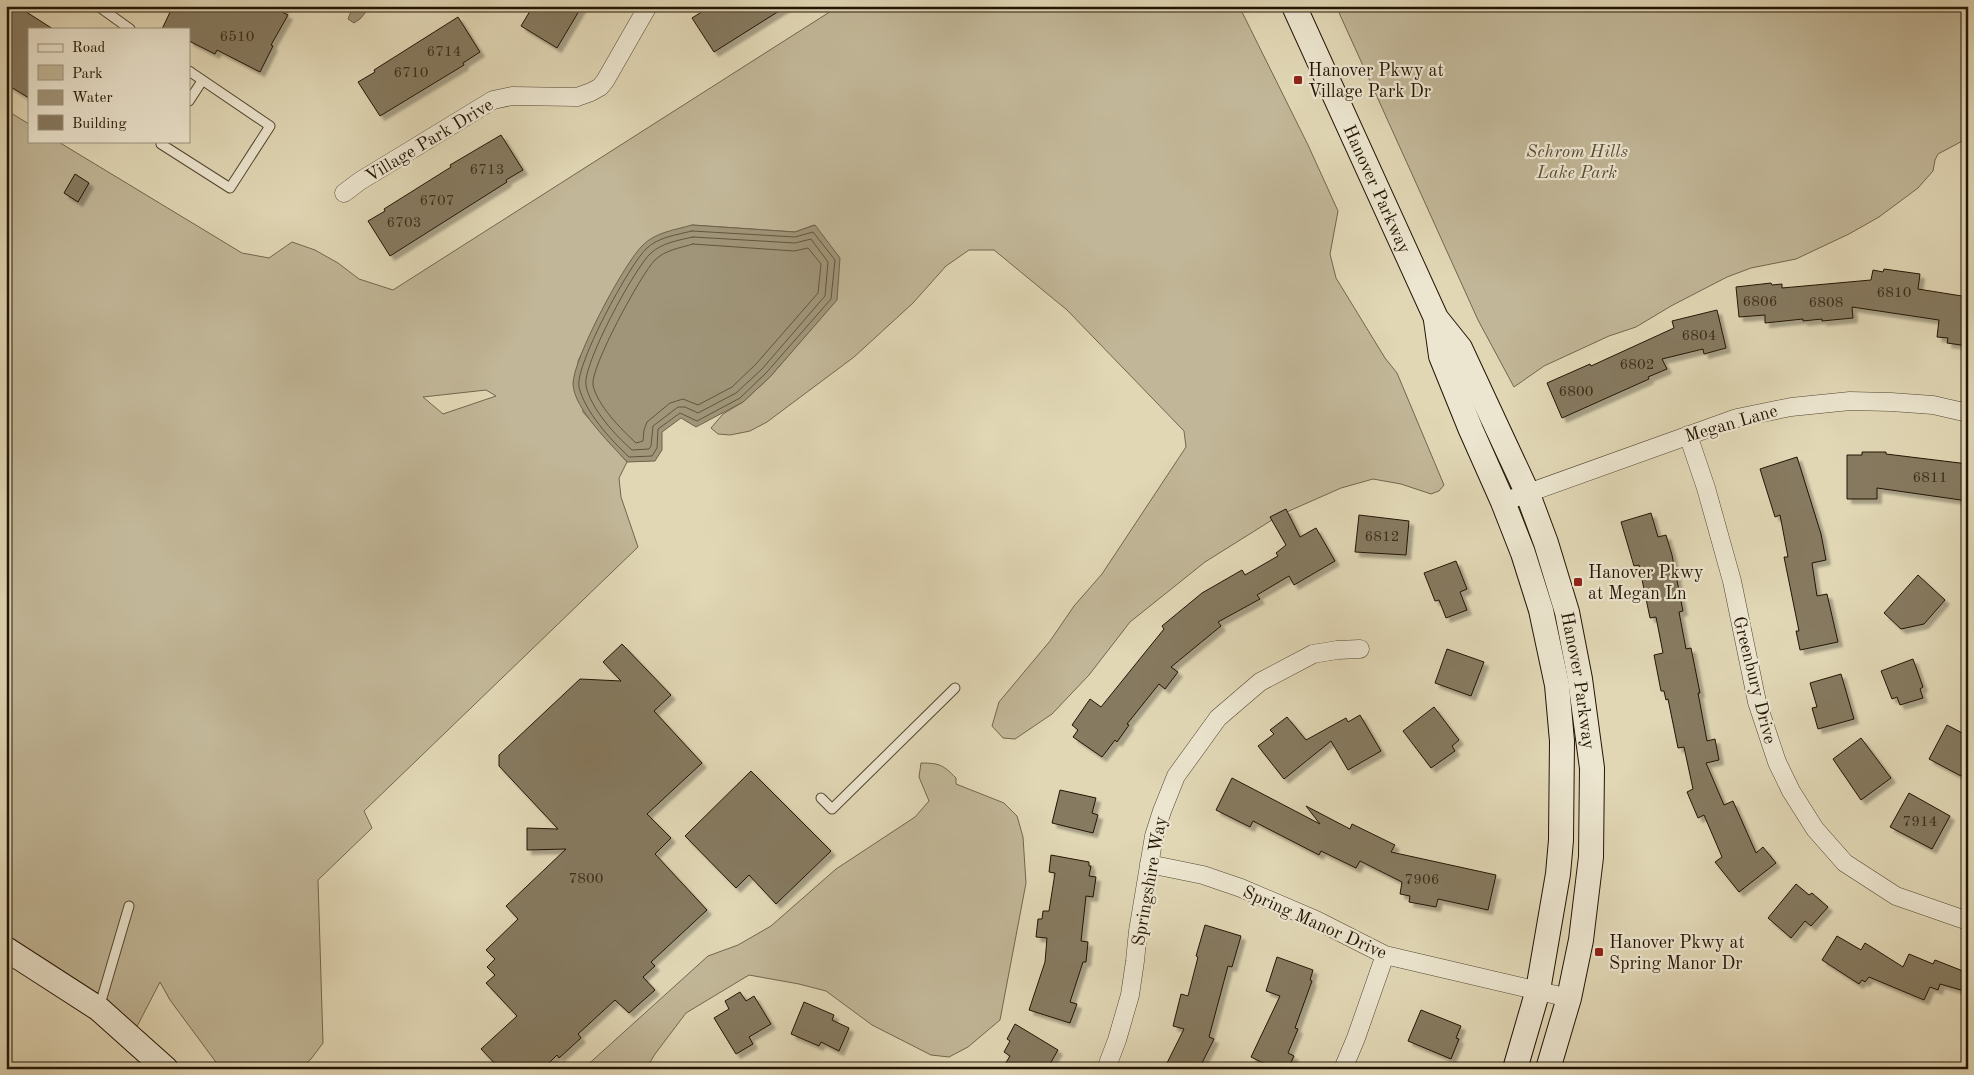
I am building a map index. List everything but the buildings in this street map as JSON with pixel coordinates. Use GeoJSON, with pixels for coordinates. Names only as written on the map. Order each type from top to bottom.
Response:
{"type":"FeatureCollection","features":[{"type":"Feature","properties":{"kind":"street","name":"Village Park Drive"},"geometry":{"type":"LineString","coordinates":[[344,194],[360,181],[493,100],[512,96],[577,97],[600,87],[648,6]]}},
{"type":"Feature","properties":{"kind":"street","name":"Hanover Parkway"},"geometry":{"type":"LineString","coordinates":[[1294,6],[1436,318],[1460,348],[1527,492],[1546,543],[1567,612],[1580,679],[1592,768],[1591,857],[1581,940],[1569,998],[1548,1069]]}},
{"type":"Feature","properties":{"kind":"street","name":"Hanover Parkway"},"geometry":{"type":"LineString","coordinates":[[1436,318],[1441,356],[1523,553],[1540,610],[1557,685],[1562,741],[1561,840],[1558,874],[1538,990],[1515,1069]]}},
{"type":"Feature","properties":{"kind":"street","name":"Megan Lane"},"geometry":{"type":"LineString","coordinates":[[1503,502],[1688,435],[1746,416],[1791,407],[1850,401],[1933,405],[1968,413]]}},
{"type":"Feature","properties":{"kind":"street","name":"Greenbury Drive"},"geometry":{"type":"LineString","coordinates":[[1688,435],[1706,488],[1732,581],[1757,702],[1777,762],[1791,790],[1815,829],[1845,863],[1896,896],[1968,921]]}},
{"type":"Feature","properties":{"kind":"street","name":"Springshire Way"},"geometry":{"type":"LineString","coordinates":[[1106,1069],[1117,1040],[1130,994],[1138,931],[1150,864],[1162,811],[1176,776],[1218,718],[1260,682],[1304,658],[1324,652],[1360,649]]}},
{"type":"Feature","properties":{"kind":"street","name":"Spring Manor Drive"},"geometry":{"type":"LineString","coordinates":[[1150,864],[1203,875],[1241,888],[1316,920],[1385,955],[1569,998]]}},
{"type":"Feature","properties":{"kind":"street"},"geometry":{"type":"LineString","coordinates":[[6,949],[99,1009],[166,1069]]}},
{"type":"Feature","properties":{"kind":"street"},"geometry":{"type":"LineString","coordinates":[[1343,1069],[1385,955]]}},
{"type":"Feature","properties":{"kind":"lane"},"geometry":{"type":"LineString","coordinates":[[98,6],[108,9],[129,28]]}},
{"type":"Feature","properties":{"kind":"lane"},"geometry":{"type":"LineString","coordinates":[[162,142],[161,144],[230,188],[270,126],[190,72]]}},
{"type":"Feature","properties":{"kind":"lane"},"geometry":{"type":"LineString","coordinates":[[190,99],[202,81]]}},
{"type":"Feature","properties":{"kind":"lane"},"geometry":{"type":"LineString","coordinates":[[821,798],[832,809],[955,688]]}},
{"type":"Feature","properties":{"kind":"lane"},"geometry":{"type":"LineString","coordinates":[[99,1009],[129,906]]}},
{"type":"Feature","properties":{"kind":"green space"},"geometry":{"type":"Polygon","coordinates":[[[839,6],[1239,6],[1308,145],[1338,211],[1330,254],[1336,278],[1385,358],[1397,373],[1444,485],[1439,491],[1431,494],[1401,484],[1373,479],[1341,488],[1280,515],[1205,562],[1130,622],[1089,675],[1052,714],[1015,739],[1003,738],[992,726],[999,702],[1050,641],[1074,606],[1102,574],[1186,447],[1184,431],[1067,310],[994,250],[969,250],[946,266],[913,303],[854,357],[767,422],[750,431],[730,435],[718,434],[711,428],[723,414],[743,402],[770,377],[836,300],[814,225],[795,232],[692,225],[632,259],[607,301],[578,361],[583,412],[627,462],[619,478],[621,497],[638,547],[364,811],[372,828],[318,880],[323,1043],[311,1059],[299,1069],[221,1069],[170,1000],[160,982],[131,1038],[6,949],[6,110],[28,123],[28,142],[59,142],[242,253],[269,258],[292,242],[315,250],[338,263],[359,279],[393,290],[839,6]],[[486,390],[423,397],[443,414],[496,396],[486,390]]]}},
{"type":"Feature","properties":{"kind":"green space","name":"Schrom Hills Lake Park"},"geometry":{"type":"Polygon","coordinates":[[[1336,6],[1968,6],[1968,138],[1938,154],[1933,171],[1918,188],[1879,217],[1849,234],[1796,259],[1751,268],[1727,277],[1671,306],[1636,327],[1609,336],[1544,366],[1514,387],[1478,320],[1336,6]]]}},
{"type":"Feature","properties":{"kind":"green space"},"geometry":{"type":"Polygon","coordinates":[[[921,763],[937,764],[956,778],[956,784],[1004,803],[1017,816],[1023,837],[1026,883],[1000,1020],[968,1047],[949,1057],[931,1055],[872,1025],[826,991],[749,975],[686,1013],[646,1069],[583,1069],[708,956],[738,945],[771,926],[836,869],[915,817],[929,801],[919,777],[921,763]]]}},
{"type":"Feature","properties":{"kind":"water"},"geometry":{"type":"Polygon","coordinates":[[[353,6],[371,6],[354,23],[348,19],[353,6]]]}},
{"type":"Feature","properties":{"kind":"water"},"geometry":{"type":"Polygon","coordinates":[[[692,225],[795,232],[815,225],[840,258],[837,300],[770,377],[743,402],[696,427],[681,418],[662,432],[662,450],[655,461],[627,462],[586,415],[575,394],[573,384],[575,372],[581,354],[601,312],[635,255],[643,245],[654,237],[692,225]]]}},
{"type":"Feature","properties":{"kind":"place","name":"Hanover Pkwy at Village Park Dr"},"geometry":{"type":"Point","coordinates":[1298,80]}},
{"type":"Feature","properties":{"kind":"place","name":"Hanover Pkwy at Megan Ln"},"geometry":{"type":"Point","coordinates":[1578,582]}},
{"type":"Feature","properties":{"kind":"place","name":"Hanover Pkwy at Spring Manor Dr"},"geometry":{"type":"Point","coordinates":[1599,952]}}]}
